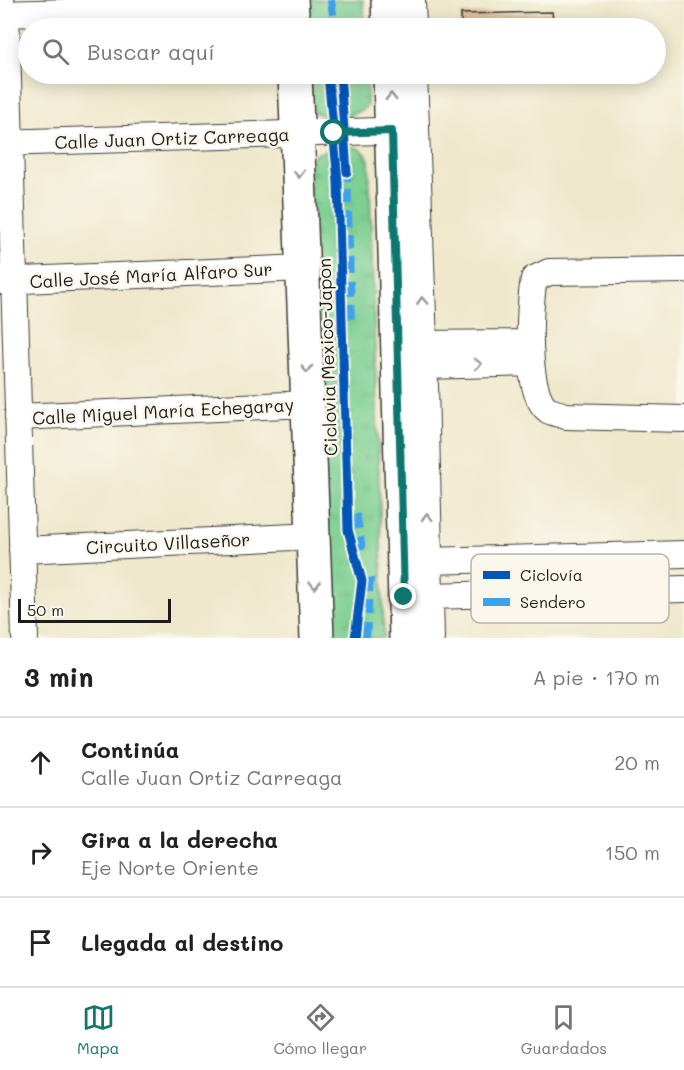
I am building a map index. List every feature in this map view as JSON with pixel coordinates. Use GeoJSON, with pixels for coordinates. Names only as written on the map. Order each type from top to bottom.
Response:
{"type":"FeatureCollection","features":[{"type":"Feature","properties":{"kind":"main road"},"geometry":{"type":"LineString","coordinates":[[388,0],[389,18]]}},
{"type":"Feature","properties":{"kind":"main road"},"geometry":{"type":"LineString","coordinates":[[295,84],[317,638]]}},
{"type":"Feature","properties":{"kind":"main road"},"geometry":{"type":"LineString","coordinates":[[392,84],[403,131],[394,222],[406,638]]}},
{"type":"Feature","properties":{"kind":"main road"},"geometry":{"type":"LineString","coordinates":[[394,222],[419,252]]}},
{"type":"Feature","properties":{"kind":"street"},"geometry":{"type":"LineString","coordinates":[[412,0],[412,18]]}},
{"type":"Feature","properties":{"kind":"street"},"geometry":{"type":"LineString","coordinates":[[25,638],[18,417],[7,281],[2,10],[143,5],[293,9]]}},
{"type":"Feature","properties":{"kind":"street"},"geometry":{"type":"LineString","coordinates":[[412,84],[403,131],[419,252],[431,638]]}},
{"type":"Feature","properties":{"kind":"street","name":"Calle Juan Ortiz Carreaga"},"geometry":{"type":"LineString","coordinates":[[5,143],[403,131]]}},
{"type":"Feature","properties":{"kind":"street","name":"Calle José María Alfaro Sur"},"geometry":{"type":"LineString","coordinates":[[7,281],[303,268]]}},
{"type":"Feature","properties":{"kind":"street"},"geometry":{"type":"LineString","coordinates":[[684,270],[549,272],[534,279],[530,353],[542,402],[549,410],[566,416],[684,419]]}},
{"type":"Feature","properties":{"kind":"street"},"geometry":{"type":"LineString","coordinates":[[424,355],[530,353]]}},
{"type":"Feature","properties":{"kind":"street","name":"Calle Miguel María Echegaray"},"geometry":{"type":"LineString","coordinates":[[18,417],[308,404]]}},
{"type":"Feature","properties":{"kind":"street","name":"Circuito Villaseñor"},"geometry":{"type":"LineString","coordinates":[[22,550],[313,536]]}},
{"type":"Feature","properties":{"kind":"street"},"geometry":{"type":"LineString","coordinates":[[669,554],[684,554]]}},
{"type":"Feature","properties":{"kind":"street"},"geometry":{"type":"LineString","coordinates":[[428,561],[471,560]]}},
{"type":"Feature","properties":{"kind":"street"},"geometry":{"type":"LineString","coordinates":[[669,589],[684,589]]}},
{"type":"Feature","properties":{"kind":"street"},"geometry":{"type":"LineString","coordinates":[[430,596],[471,595]]}},
{"type":"Feature","properties":{"kind":"green space"},"geometry":{"type":"Polygon","coordinates":[[[304,0],[363,0],[364,18],[305,18],[304,0]]]}},
{"type":"Feature","properties":{"kind":"green space"},"geometry":{"type":"Polygon","coordinates":[[[309,84],[367,84],[367,106],[348,116],[315,113],[309,84]]]}},
{"type":"Feature","properties":{"kind":"green space"},"geometry":{"type":"Polygon","coordinates":[[[339,146],[360,149],[369,160],[384,638],[327,638],[309,165],[316,154],[339,146]]]}},
{"type":"Feature","properties":{"kind":"building"},"geometry":{"type":"Polygon","coordinates":[[[552,12],[553,18],[461,18],[461,14],[552,12]]]}},
{"type":"Feature","properties":{"kind":"marked path"},"geometry":{"type":"LineString","coordinates":[[331,0],[334,18]]}},
{"type":"Feature","properties":{"kind":"marked path"},"geometry":{"type":"LineString","coordinates":[[347,166],[351,325]]}},
{"type":"Feature","properties":{"kind":"marked path"},"geometry":{"type":"LineString","coordinates":[[356,514],[362,549]]}},
{"type":"Feature","properties":{"kind":"marked path"},"geometry":{"type":"LineString","coordinates":[[366,638],[370,578]]}},
{"type":"Feature","properties":{"kind":"cycle path","name":"Ciclovia Mexico-Japon"},"geometry":{"type":"LineString","coordinates":[[329,84],[338,182],[348,530],[362,581],[355,638]]}},
{"type":"Feature","properties":{"kind":"cycle path"},"geometry":{"type":"LineString","coordinates":[[341,84],[347,172]]}},
{"type":"Feature","properties":{"kind":"route"},"geometry":{"type":"LineString","coordinates":[[334,133],[392,131],[404,597]]}}]}
